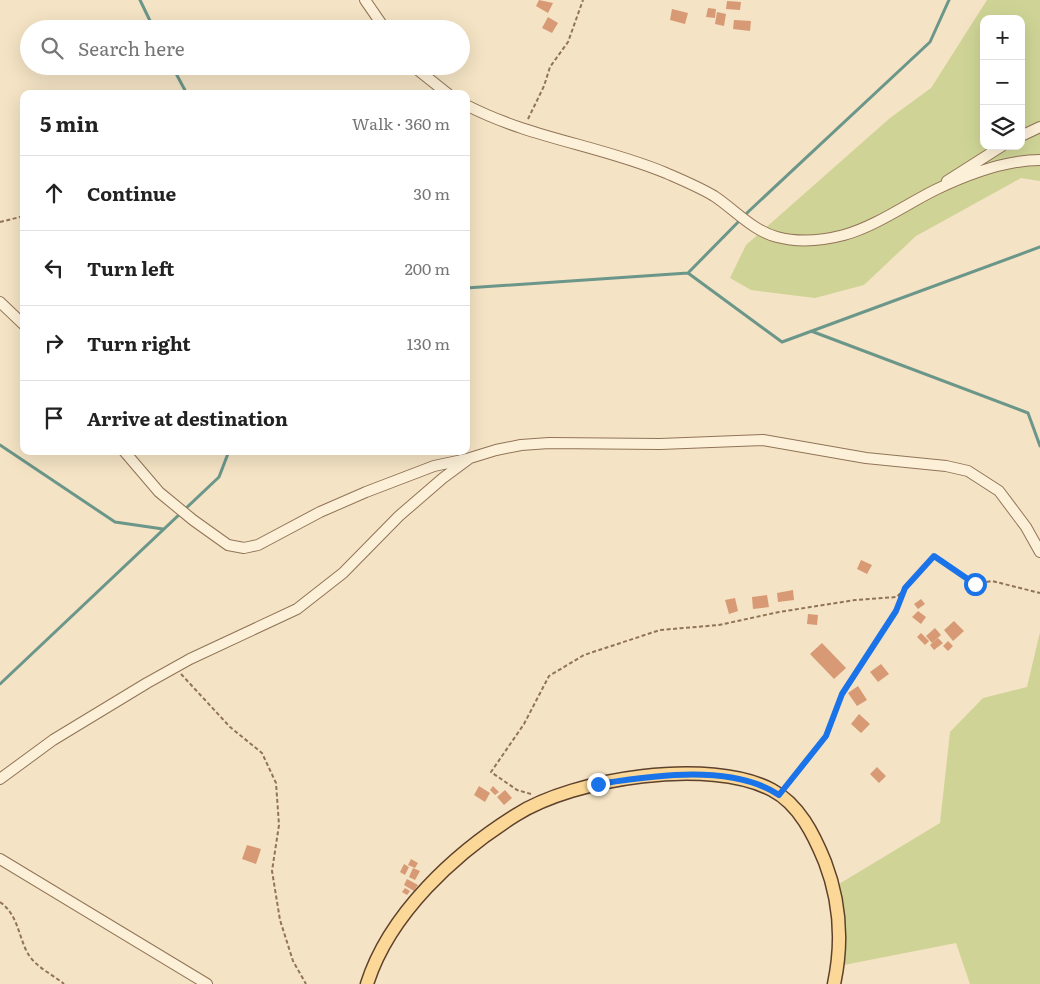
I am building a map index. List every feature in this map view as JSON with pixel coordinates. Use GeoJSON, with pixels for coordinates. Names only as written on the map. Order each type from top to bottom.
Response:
{"type":"FeatureCollection","features":[{"type":"Feature","properties":{"kind":"main road"},"geometry":{"type":"LineString","coordinates":[[366,984],[390,934],[406,910],[430,884],[459,858],[516,814],[565,792],[598,784],[664,775],[687,774],[718,776],[748,782],[779,795],[789,802],[802,817],[818,845],[836,897],[840,942],[834,984]]}},
{"type":"Feature","properties":{"kind":"street"},"geometry":{"type":"LineString","coordinates":[[365,0],[379,20]]}},
{"type":"Feature","properties":{"kind":"street"},"geometry":{"type":"LineString","coordinates":[[424,75],[443,90]]}},
{"type":"Feature","properties":{"kind":"street"},"geometry":{"type":"LineString","coordinates":[[470,107],[502,123],[522,130],[630,159],[667,174],[714,196],[742,217],[775,237],[798,241],[816,240],[845,234],[895,213],[936,190],[995,150]]}},
{"type":"Feature","properties":{"kind":"street"},"geometry":{"type":"LineString","coordinates":[[1025,134],[1040,127]]}},
{"type":"Feature","properties":{"kind":"street"},"geometry":{"type":"LineString","coordinates":[[936,190],[1000,167],[1040,160]]}},
{"type":"Feature","properties":{"kind":"street"},"geometry":{"type":"LineString","coordinates":[[0,302],[20,321]]}},
{"type":"Feature","properties":{"kind":"street"},"geometry":{"type":"LineString","coordinates":[[127,455],[159,492],[193,520],[228,545],[244,548],[258,545],[320,512],[407,476],[449,461],[470,458],[521,445],[763,440],[866,458],[946,466],[968,471],[999,491],[1026,527],[1040,552]]}},
{"type":"Feature","properties":{"kind":"street"},"geometry":{"type":"LineString","coordinates":[[0,779],[53,740],[174,667],[297,609],[343,573],[427,491],[470,458]]}},
{"type":"Feature","properties":{"kind":"street"},"geometry":{"type":"LineString","coordinates":[[0,859],[207,984]]}},
{"type":"Feature","properties":{"kind":"path"},"geometry":{"type":"LineString","coordinates":[[522,130],[544,86],[550,67],[568,42],[583,0]]}},
{"type":"Feature","properties":{"kind":"path"},"geometry":{"type":"LineString","coordinates":[[0,222],[20,217]]}},
{"type":"Feature","properties":{"kind":"path"},"geometry":{"type":"LineString","coordinates":[[547,799],[517,790],[491,772],[524,724],[549,676],[584,654],[660,630],[719,625],[854,600],[897,597],[934,556],[975,584],[992,580],[1040,593]]}},
{"type":"Feature","properties":{"kind":"path"},"geometry":{"type":"LineString","coordinates":[[779,795],[826,736],[842,694],[896,611],[905,588]]}},
{"type":"Feature","properties":{"kind":"path"},"geometry":{"type":"LineString","coordinates":[[174,667],[230,727],[262,753],[276,783],[279,825],[272,871],[280,920],[293,961],[306,984]]}},
{"type":"Feature","properties":{"kind":"path"},"geometry":{"type":"LineString","coordinates":[[0,902],[19,925],[26,950],[39,967],[64,984]]}},
{"type":"Feature","properties":{"kind":"green space"},"geometry":{"type":"Polygon","coordinates":[[[987,0],[1040,0],[1040,181],[1021,178],[916,236],[864,285],[815,298],[751,290],[730,278],[746,245],[890,118],[931,88],[987,0]]]}},
{"type":"Feature","properties":{"kind":"green space"},"geometry":{"type":"Polygon","coordinates":[[[1040,632],[1040,984],[970,984],[956,943],[844,965],[839,884],[940,823],[950,732],[983,698],[1027,687],[1040,632]]]}},
{"type":"Feature","properties":{"kind":"building"},"geometry":{"type":"Polygon","coordinates":[[[539,0],[553,3],[548,13],[536,6],[539,0]]]}},
{"type":"Feature","properties":{"kind":"building"},"geometry":{"type":"Polygon","coordinates":[[[727,1],[741,2],[740,10],[726,9],[727,1]]]}},
{"type":"Feature","properties":{"kind":"building"},"geometry":{"type":"Polygon","coordinates":[[[708,8],[716,9],[715,18],[706,17],[708,8]]]}},
{"type":"Feature","properties":{"kind":"building"},"geometry":{"type":"Polygon","coordinates":[[[672,9],[688,13],[685,24],[670,20],[672,9]]]}},
{"type":"Feature","properties":{"kind":"building"},"geometry":{"type":"Polygon","coordinates":[[[717,12],[726,14],[724,26],[715,24],[717,12]]]}},
{"type":"Feature","properties":{"kind":"building"},"geometry":{"type":"Polygon","coordinates":[[[548,17],[558,23],[552,33],[542,28],[548,17]]]}},
{"type":"Feature","properties":{"kind":"building"},"geometry":{"type":"Polygon","coordinates":[[[734,20],[751,21],[750,31],[733,29],[734,20]]]}},
{"type":"Feature","properties":{"kind":"building"},"geometry":{"type":"Polygon","coordinates":[[[861,560],[872,565],[867,574],[857,569],[861,560]]]}},
{"type":"Feature","properties":{"kind":"building"},"geometry":{"type":"Polygon","coordinates":[[[793,590],[794,600],[778,602],[777,593],[793,590]]]}},
{"type":"Feature","properties":{"kind":"building"},"geometry":{"type":"Polygon","coordinates":[[[767,595],[769,607],[753,609],[752,597],[767,595]]]}},
{"type":"Feature","properties":{"kind":"building"},"geometry":{"type":"Polygon","coordinates":[[[735,598],[738,611],[729,614],[725,600],[735,598]]]}},
{"type":"Feature","properties":{"kind":"building"},"geometry":{"type":"Polygon","coordinates":[[[921,599],[925,604],[918,609],[914,604],[921,599]]]}},
{"type":"Feature","properties":{"kind":"building"},"geometry":{"type":"Polygon","coordinates":[[[918,611],[926,617],[921,624],[912,617],[918,611]]]}},
{"type":"Feature","properties":{"kind":"building"},"geometry":{"type":"Polygon","coordinates":[[[808,614],[818,615],[817,625],[807,624],[808,614]]]}},
{"type":"Feature","properties":{"kind":"building"},"geometry":{"type":"Polygon","coordinates":[[[954,621],[964,631],[953,641],[944,630],[954,621]]]}},
{"type":"Feature","properties":{"kind":"building"},"geometry":{"type":"Polygon","coordinates":[[[935,628],[941,635],[932,643],[926,636],[935,628]]]}},
{"type":"Feature","properties":{"kind":"building"},"geometry":{"type":"Polygon","coordinates":[[[921,633],[929,641],[925,645],[917,637],[921,633]]]}},
{"type":"Feature","properties":{"kind":"building"},"geometry":{"type":"Polygon","coordinates":[[[938,638],[943,643],[934,650],[930,645],[938,638]]]}},
{"type":"Feature","properties":{"kind":"building"},"geometry":{"type":"Polygon","coordinates":[[[948,641],[953,646],[948,651],[943,646],[948,641]]]}},
{"type":"Feature","properties":{"kind":"building"},"geometry":{"type":"Polygon","coordinates":[[[822,643],[846,668],[834,679],[810,654],[822,643]]]}},
{"type":"Feature","properties":{"kind":"building"},"geometry":{"type":"Polygon","coordinates":[[[881,664],[889,674],[878,682],[870,672],[881,664]]]}},
{"type":"Feature","properties":{"kind":"building"},"geometry":{"type":"Polygon","coordinates":[[[858,686],[867,700],[857,706],[848,693],[858,686]]]}},
{"type":"Feature","properties":{"kind":"building"},"geometry":{"type":"Polygon","coordinates":[[[859,714],[870,724],[861,733],[851,724],[859,714]]]}},
{"type":"Feature","properties":{"kind":"building"},"geometry":{"type":"Polygon","coordinates":[[[877,767],[886,776],[879,783],[870,774],[877,767]]]}},
{"type":"Feature","properties":{"kind":"building"},"geometry":{"type":"Polygon","coordinates":[[[479,786],[490,793],[485,802],[474,795],[479,786]]]}},
{"type":"Feature","properties":{"kind":"building"},"geometry":{"type":"Polygon","coordinates":[[[493,786],[499,792],[495,795],[490,790],[493,786]]]}},
{"type":"Feature","properties":{"kind":"building"},"geometry":{"type":"Polygon","coordinates":[[[505,790],[512,798],[504,805],[497,797],[505,790]]]}},
{"type":"Feature","properties":{"kind":"building"},"geometry":{"type":"Polygon","coordinates":[[[247,845],[261,849],[256,864],[242,859],[247,845]]]}},
{"type":"Feature","properties":{"kind":"building"},"geometry":{"type":"Polygon","coordinates":[[[411,859],[418,863],[415,868],[408,865],[411,859]]]}},
{"type":"Feature","properties":{"kind":"building"},"geometry":{"type":"Polygon","coordinates":[[[404,864],[409,867],[405,875],[400,872],[404,864]]]}},
{"type":"Feature","properties":{"kind":"building"},"geometry":{"type":"Polygon","coordinates":[[[413,868],[420,871],[415,880],[409,877],[413,868]]]}},
{"type":"Feature","properties":{"kind":"building"},"geometry":{"type":"Polygon","coordinates":[[[407,879],[418,885],[414,891],[404,885],[407,879]]]}},
{"type":"Feature","properties":{"kind":"building"},"geometry":{"type":"Polygon","coordinates":[[[405,888],[410,891],[407,895],[402,892],[405,888]]]}},
{"type":"Feature","properties":{"kind":"waterway"},"geometry":{"type":"LineString","coordinates":[[140,0],[150,20]]}},
{"type":"Feature","properties":{"kind":"waterway"},"geometry":{"type":"LineString","coordinates":[[688,273],[749,211],[930,42],[949,0]]}},
{"type":"Feature","properties":{"kind":"waterway"},"geometry":{"type":"LineString","coordinates":[[177,75],[185,90]]}},
{"type":"Feature","properties":{"kind":"waterway"},"geometry":{"type":"LineString","coordinates":[[470,288],[688,273],[782,342],[1040,247]]}},
{"type":"Feature","properties":{"kind":"waterway"},"geometry":{"type":"LineString","coordinates":[[811,331],[1028,413],[1040,446]]}},
{"type":"Feature","properties":{"kind":"waterway"},"geometry":{"type":"LineString","coordinates":[[0,445],[115,522],[163,529]]}},
{"type":"Feature","properties":{"kind":"waterway"},"geometry":{"type":"LineString","coordinates":[[0,684],[219,477],[227,455]]}},
{"type":"Feature","properties":{"kind":"route"},"geometry":{"type":"LineString","coordinates":[[598,784],[633,778],[695,774],[748,782],[772,790],[779,795],[826,736],[842,694],[896,611],[905,588],[934,556],[975,584]]}}]}
